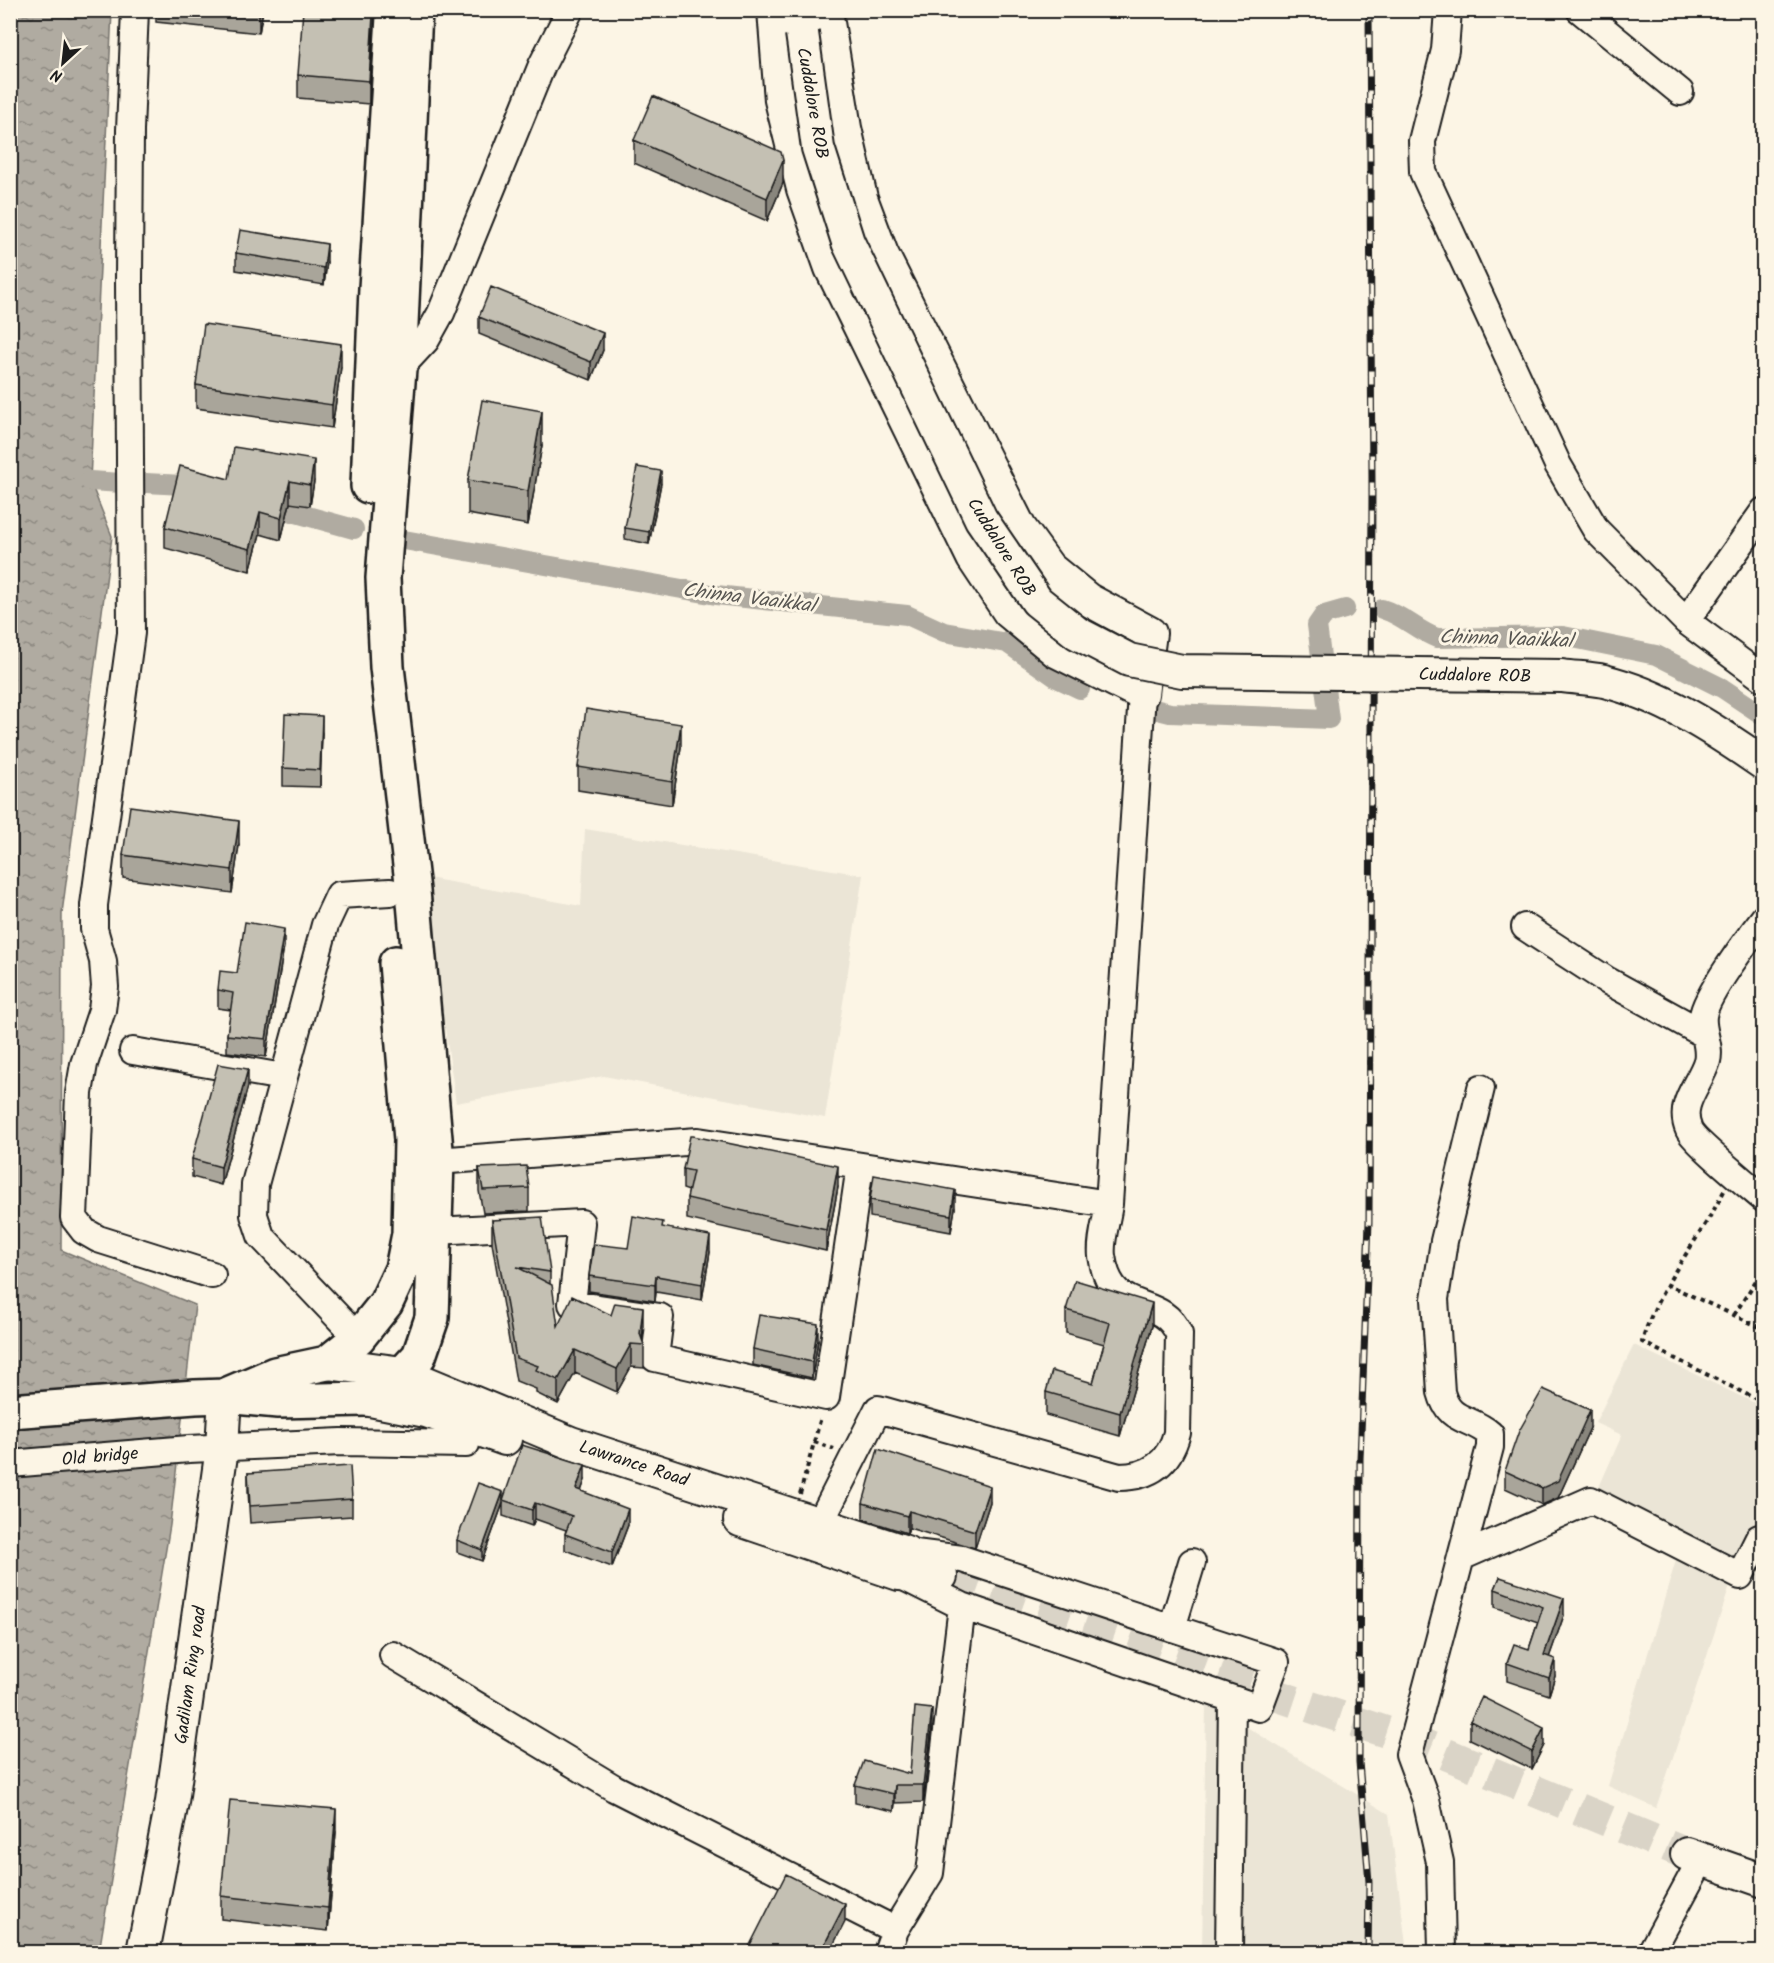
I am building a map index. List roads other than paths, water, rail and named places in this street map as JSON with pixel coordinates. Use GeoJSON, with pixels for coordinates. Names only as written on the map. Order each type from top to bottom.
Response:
{"type":"FeatureCollection","features":[{"type":"Feature","properties":{"kind":"highway"},"geometry":{"type":"LineString","coordinates":[[210,1396],[275,1374],[327,1364],[358,1338],[386,1303],[402,1269],[409,1234],[411,1140],[365,567],[376,288],[393,10]]}},
{"type":"Feature","properties":{"kind":"highway"},"geometry":{"type":"LineString","coordinates":[[10,1411],[210,1396],[278,1401],[365,1398],[392,1385],[419,1356],[432,1318],[437,1161],[413,891],[387,667],[383,578],[399,369],[415,10]]}},
{"type":"Feature","properties":{"kind":"main road"},"geometry":{"type":"LineString","coordinates":[[774,10],[781,100],[803,189],[831,268],[973,558],[1009,612],[1056,651],[1142,694],[1150,633],[1087,599],[1049,568],[1020,528],[882,254],[855,175],[826,10]]}},
{"type":"Feature","properties":{"kind":"main road","name":"Cuddalore ROB"},"geometry":{"type":"LineString","coordinates":[[800,22],[818,148],[848,242],[981,519],[1037,601],[1077,633],[1129,660],[1182,671],[1562,676],[1605,682],[1664,703],[1723,736],[1764,764]]}},
{"type":"Feature","properties":{"kind":"main road","name":"Lawrance Road"},"geometry":{"type":"LineString","coordinates":[[327,1364],[403,1373],[571,1443],[807,1519],[903,1563]]}},
{"type":"Feature","properties":{"kind":"main road","name":"Gadilam Ring road"},"geometry":{"type":"LineString","coordinates":[[143,1953],[172,1802],[222,1448],[210,1396]]}},
{"type":"Feature","properties":{"kind":"main road","name":"Lawrance Road"},"geometry":{"type":"LineString","coordinates":[[365,1398],[426,1411],[943,1576]]}},
{"type":"Feature","properties":{"kind":"main road"},"geometry":{"type":"LineString","coordinates":[[1694,1856],[1764,1881]]}},
{"type":"Feature","properties":{"kind":"street"},"geometry":{"type":"LineString","coordinates":[[135,10],[130,130],[129,280],[131,633],[94,905],[94,929],[102,961],[105,987],[102,1010],[84,1064],[79,1093],[74,1218],[84,1231],[99,1239],[212,1275]]}},
{"type":"Feature","properties":{"kind":"street"},"geometry":{"type":"LineString","coordinates":[[399,369],[426,340],[441,313],[542,65],[570,10]]}},
{"type":"Feature","properties":{"kind":"street"},"geometry":{"type":"LineString","coordinates":[[1448,10],[1445,50],[1422,141],[1423,171],[1558,465],[1596,530],[1686,621],[1764,679]]}},
{"type":"Feature","properties":{"kind":"street"},"geometry":{"type":"LineString","coordinates":[[1580,10],[1680,92]]}},
{"type":"Feature","properties":{"kind":"street"},"geometry":{"type":"LineString","coordinates":[[1686,621],[1764,511]]}},
{"type":"Feature","properties":{"kind":"street"},"geometry":{"type":"LineString","coordinates":[[807,1519],[878,1409],[1119,1477],[1135,1477],[1151,1472],[1164,1462],[1173,1449],[1177,1433],[1179,1334],[1174,1323],[1162,1313],[1120,1296],[1108,1278],[1102,1254],[1109,1204],[1142,694]]}},
{"type":"Feature","properties":{"kind":"street"},"geometry":{"type":"LineString","coordinates":[[358,1338],[261,1236],[254,1215],[255,1184],[325,925],[339,895],[390,892]]}},
{"type":"Feature","properties":{"kind":"street"},"geometry":{"type":"LineString","coordinates":[[1764,918],[1710,999],[1703,1014],[1708,1050],[1706,1062],[1690,1096],[1685,1115],[1690,1132],[1764,1199]]}},
{"type":"Feature","properties":{"kind":"street"},"geometry":{"type":"LineString","coordinates":[[1525,927],[1608,981],[1704,1034]]}},
{"type":"Feature","properties":{"kind":"street"},"geometry":{"type":"LineString","coordinates":[[133,1051],[283,1077]]}},
{"type":"Feature","properties":{"kind":"street"},"geometry":{"type":"LineString","coordinates":[[1442,1953],[1440,1862],[1426,1800],[1408,1754],[1490,1447],[1490,1434],[1478,1424],[1455,1416],[1445,1407],[1441,1392],[1435,1299],[1444,1240],[1481,1088]]}},
{"type":"Feature","properties":{"kind":"street"},"geometry":{"type":"LineString","coordinates":[[437,1161],[698,1141],[1109,1204]]}},
{"type":"Feature","properties":{"kind":"street"},"geometry":{"type":"LineString","coordinates":[[436,1231],[581,1223],[572,1304],[660,1317],[655,1358],[826,1397],[860,1166]]}},
{"type":"Feature","properties":{"kind":"street","name":"Old bridge"},"geometry":{"type":"LineString","coordinates":[[10,1464],[189,1449],[341,1442],[466,1444]]}},
{"type":"Feature","properties":{"kind":"street"},"geometry":{"type":"LineString","coordinates":[[1461,1557],[1591,1500],[1740,1576],[1759,1538],[1764,1541]]}},
{"type":"Feature","properties":{"kind":"street"},"geometry":{"type":"LineString","coordinates":[[962,1559],[1276,1662],[1259,1708],[962,1606],[903,1563],[962,1559]]}},
{"type":"Feature","properties":{"kind":"street"},"geometry":{"type":"LineString","coordinates":[[1172,1628],[1192,1562]]}},
{"type":"Feature","properties":{"kind":"street"},"geometry":{"type":"LineString","coordinates":[[393,1655],[614,1788],[891,1941],[930,1873],[962,1606]]}},
{"type":"Feature","properties":{"kind":"street"},"geometry":{"type":"LineString","coordinates":[[1229,1953],[1232,1699]]}},
{"type":"Feature","properties":{"kind":"street"},"geometry":{"type":"LineString","coordinates":[[1651,1953],[1694,1856]]}},
{"type":"Feature","properties":{"kind":"water"},"geometry":{"type":"Polygon","coordinates":[[[11,11],[112,11],[90,481],[112,536],[62,913],[61,1250],[195,1305],[170,1525],[99,1952],[11,1952],[11,11]]]}},
{"type":"Feature","properties":{"kind":"waterway","name":"Chinna Vaaikkal"},"geometry":{"type":"LineString","coordinates":[[90,481],[122,483]]}},
{"type":"Feature","properties":{"kind":"waterway","name":"Chinna Vaaikkal"},"geometry":{"type":"LineString","coordinates":[[146,483],[201,486]]}},
{"type":"Feature","properties":{"kind":"waterway","name":"Chinna Vaaikkal"},"geometry":{"type":"LineString","coordinates":[[264,504],[354,529]]}},
{"type":"Feature","properties":{"kind":"waterway","name":"Chinna Vaaikkal"},"geometry":{"type":"LineString","coordinates":[[404,540],[716,595],[907,615],[944,632],[1007,643],[1057,678],[1080,689]]}},
{"type":"Feature","properties":{"kind":"waterway","name":"Chinna Vaaikkal"},"geometry":{"type":"LineString","coordinates":[[1158,710],[1170,713],[1329,719],[1317,625],[1324,615],[1345,609]]}},
{"type":"Feature","properties":{"kind":"waterway","name":"Chinna Vaaikkal"},"geometry":{"type":"LineString","coordinates":[[1382,609],[1437,638],[1563,636],[1656,655],[1722,688],[1764,716]]}},
{"type":"Feature","properties":{"kind":"tunnel"},"geometry":{"type":"LineString","coordinates":[[948,1578],[1251,1687],[1422,1744],[1687,1854]]}},
{"type":"Feature","properties":{"kind":"railway"},"geometry":{"type":"LineString","coordinates":[[1368,1952],[1369,1882],[1359,1762],[1360,1459],[1369,1222],[1372,485],[1369,10]]}}]}
